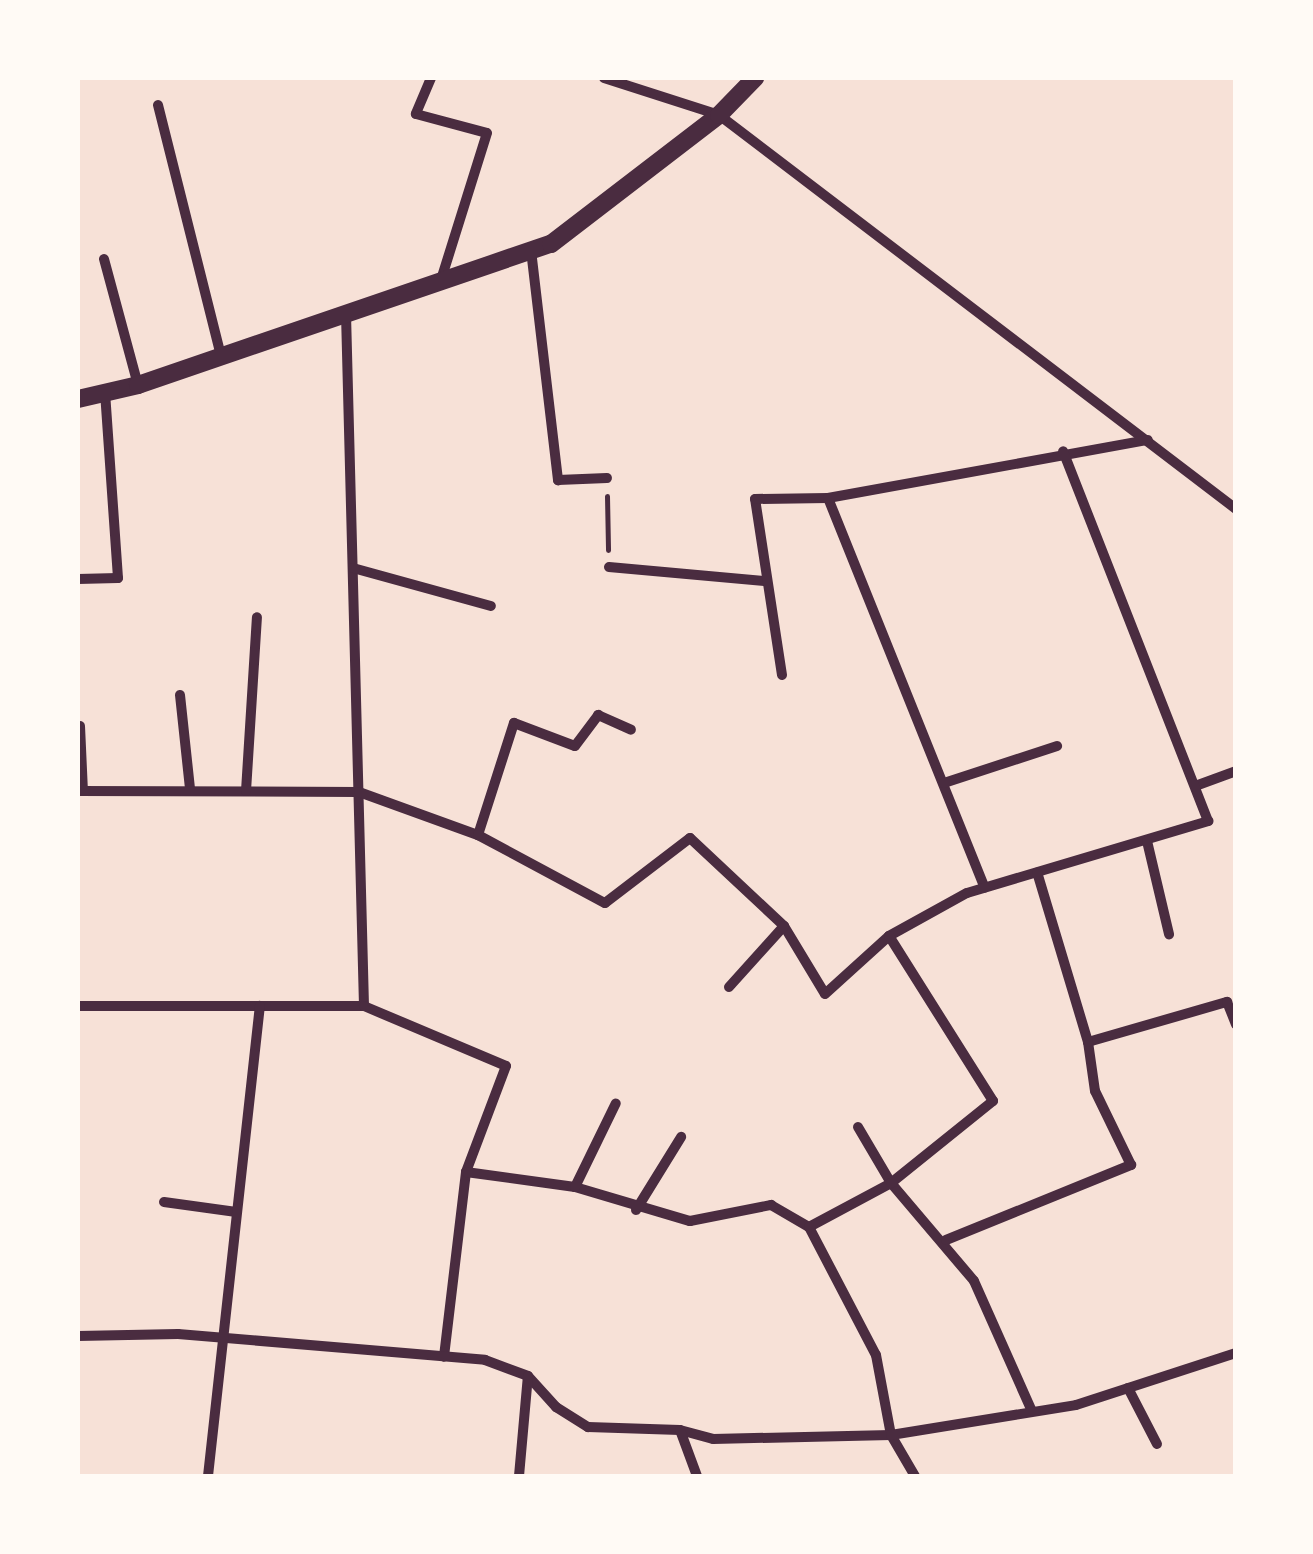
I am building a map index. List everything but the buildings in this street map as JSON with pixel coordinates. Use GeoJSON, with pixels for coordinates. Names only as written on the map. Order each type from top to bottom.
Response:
{"type":"FeatureCollection","features":[{"type":"Feature","properties":{"kind":"main road"},"geometry":{"type":"LineString","coordinates":[[78,399],[138,385],[551,244],[719,115],[755,78]]}},
{"type":"Feature","properties":{"kind":"street"},"geometry":{"type":"LineString","coordinates":[[431,78],[416,114],[486,133],[441,281]]}},
{"type":"Feature","properties":{"kind":"street"},"geometry":{"type":"LineString","coordinates":[[604,78],[719,115],[1236,509]]}},
{"type":"Feature","properties":{"kind":"street"},"geometry":{"type":"LineString","coordinates":[[158,106],[221,356]]}},
{"type":"Feature","properties":{"kind":"street"},"geometry":{"type":"LineString","coordinates":[[530,250],[558,480],[607,478]]}},
{"type":"Feature","properties":{"kind":"street"},"geometry":{"type":"LineString","coordinates":[[104,259],[138,385]]}},
{"type":"Feature","properties":{"kind":"street"},"geometry":{"type":"LineString","coordinates":[[346,314],[364,1006]]}},
{"type":"Feature","properties":{"kind":"street"},"geometry":{"type":"LineString","coordinates":[[78,579],[118,578],[105,392]]}},
{"type":"Feature","properties":{"kind":"street"},"geometry":{"type":"LineString","coordinates":[[782,676],[764,581],[756,500],[828,498],[1063,451],[1148,440]]}},
{"type":"Feature","properties":{"kind":"street"},"geometry":{"type":"LineString","coordinates":[[80,726],[80,791],[358,792],[478,834],[605,904],[690,838],[784,926],[824,994],[889,936],[984,888],[1208,821],[1198,785],[1063,451]]}},
{"type":"Feature","properties":{"kind":"street"},"geometry":{"type":"LineString","coordinates":[[828,498],[984,888]]}},
{"type":"Feature","properties":{"kind":"street"},"geometry":{"type":"LineString","coordinates":[[608,567],[764,581]]}},
{"type":"Feature","properties":{"kind":"street"},"geometry":{"type":"LineString","coordinates":[[352,568],[491,606]]}},
{"type":"Feature","properties":{"kind":"street"},"geometry":{"type":"LineString","coordinates":[[246,791],[257,617]]}},
{"type":"Feature","properties":{"kind":"street"},"geometry":{"type":"LineString","coordinates":[[180,695],[190,790]]}},
{"type":"Feature","properties":{"kind":"street"},"geometry":{"type":"LineString","coordinates":[[478,834],[514,723],[575,746],[598,715],[631,730]]}},
{"type":"Feature","properties":{"kind":"street"},"geometry":{"type":"LineString","coordinates":[[944,783],[1057,746]]}},
{"type":"Feature","properties":{"kind":"street"},"geometry":{"type":"LineString","coordinates":[[1198,785],[1236,771]]}},
{"type":"Feature","properties":{"kind":"street"},"geometry":{"type":"LineString","coordinates":[[1147,841],[1169,934]]}},
{"type":"Feature","properties":{"kind":"street"},"geometry":{"type":"LineString","coordinates":[[946,1240],[1130,1165],[1095,1091],[1088,1042],[1037,872]]}},
{"type":"Feature","properties":{"kind":"street"},"geometry":{"type":"LineString","coordinates":[[728,987],[784,926]]}},
{"type":"Feature","properties":{"kind":"street"},"geometry":{"type":"LineString","coordinates":[[808,1227],[891,1184],[993,1101],[889,936]]}},
{"type":"Feature","properties":{"kind":"street"},"geometry":{"type":"LineString","coordinates":[[1088,1042],[1227,1002],[1236,1024]]}},
{"type":"Feature","properties":{"kind":"street"},"geometry":{"type":"LineString","coordinates":[[78,1006],[364,1006],[506,1066],[466,1172],[444,1357]]}},
{"type":"Feature","properties":{"kind":"street"},"geometry":{"type":"LineString","coordinates":[[208,1476],[220,1338],[260,1006]]}},
{"type":"Feature","properties":{"kind":"street"},"geometry":{"type":"LineString","coordinates":[[575,1187],[616,1103]]}},
{"type":"Feature","properties":{"kind":"street"},"geometry":{"type":"LineString","coordinates":[[858,1127],[891,1184],[946,1240],[974,1280],[1032,1410]]}},
{"type":"Feature","properties":{"kind":"street"},"geometry":{"type":"LineString","coordinates":[[636,1210],[681,1137]]}},
{"type":"Feature","properties":{"kind":"street"},"geometry":{"type":"LineString","coordinates":[[466,1172],[575,1187],[636,1210],[690,1222],[772,1205],[808,1227],[876,1356],[891,1435],[915,1476]]}},
{"type":"Feature","properties":{"kind":"street"},"geometry":{"type":"LineString","coordinates":[[164,1202],[236,1212]]}},
{"type":"Feature","properties":{"kind":"street"},"geometry":{"type":"LineString","coordinates":[[78,1336],[220,1338],[485,1360],[528,1376],[556,1407],[588,1427],[680,1430],[712,1439],[891,1435],[1128,1388],[1236,1352]]}},
{"type":"Feature","properties":{"kind":"street"},"geometry":{"type":"LineString","coordinates":[[519,1476],[528,1376]]}},
{"type":"Feature","properties":{"kind":"street"},"geometry":{"type":"LineString","coordinates":[[1128,1388],[1157,1444]]}},
{"type":"Feature","properties":{"kind":"street"},"geometry":{"type":"LineString","coordinates":[[680,1430],[696,1476]]}},
{"type":"Feature","properties":{"kind":"path"},"geometry":{"type":"LineString","coordinates":[[607,478],[608,567]]}}]}
